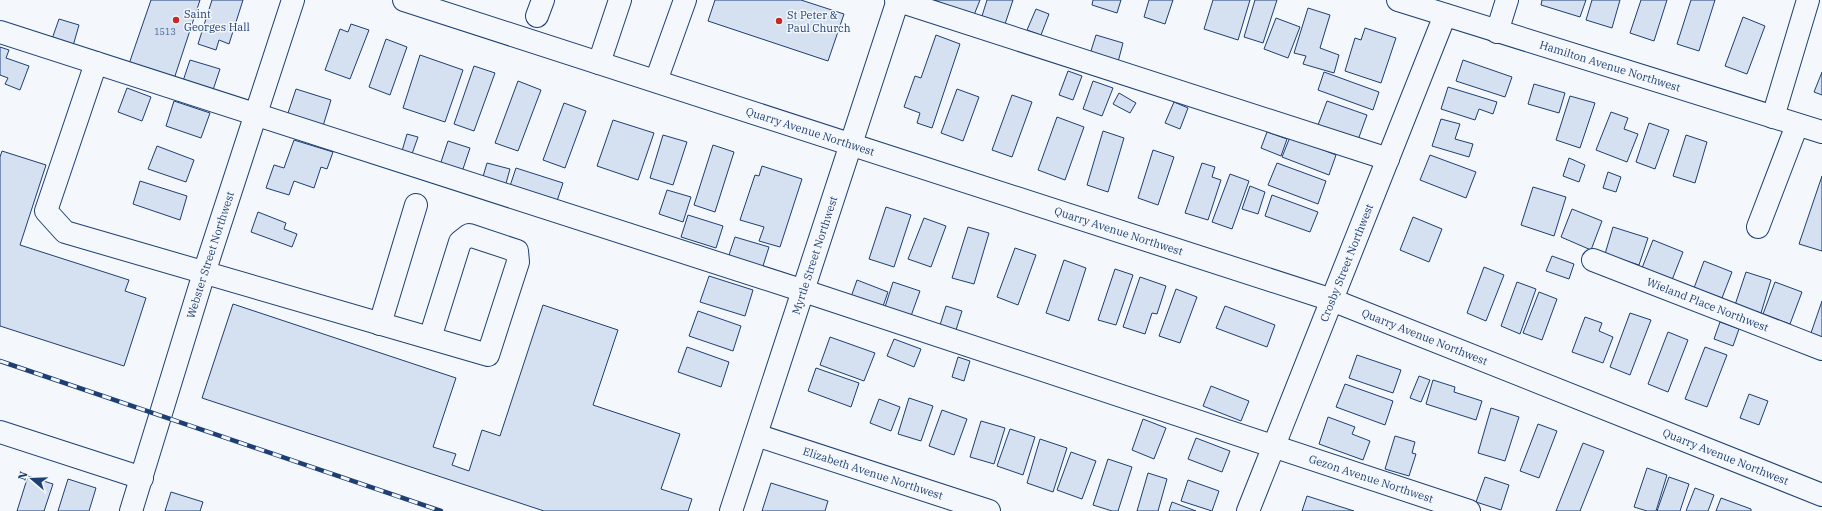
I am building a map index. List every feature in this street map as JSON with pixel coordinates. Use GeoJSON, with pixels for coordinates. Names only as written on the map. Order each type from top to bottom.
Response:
{"type":"FeatureCollection","features":[{"type":"Feature","properties":{"kind":"street","name":"Webster Street Northwest"},"geometry":{"type":"LineString","coordinates":[[131,511],[254,114],[293,0]]}},
{"type":"Feature","properties":{"kind":"street","name":"Quarry Avenue Northwest"},"geometry":{"type":"LineString","coordinates":[[404,0],[1332,300],[1822,495]]}},
{"type":"Feature","properties":{"kind":"street"},"geometry":{"type":"LineString","coordinates":[[598,63],[620,0]]}},
{"type":"Feature","properties":{"kind":"street"},"geometry":{"type":"LineString","coordinates":[[656,82],[685,0]]}},
{"type":"Feature","properties":{"kind":"street"},"geometry":{"type":"LineString","coordinates":[[897,0],[1388,159]]}},
{"type":"Feature","properties":{"kind":"street","name":"Myrtle Street Northwest"},"geometry":{"type":"LineString","coordinates":[[731,511],[804,291],[897,0]]}},
{"type":"Feature","properties":{"kind":"street","name":"Hamilton Avenue Northwest"},"geometry":{"type":"LineString","coordinates":[[1398,0],[1822,132]]}},
{"type":"Feature","properties":{"kind":"street"},"geometry":{"type":"LineString","coordinates":[[1497,32],[1507,0]]}},
{"type":"Feature","properties":{"kind":"street"},"geometry":{"type":"LineString","coordinates":[[1773,117],[1808,0]]}},
{"type":"Feature","properties":{"kind":"street","name":"Crosby Street Northwest"},"geometry":{"type":"LineString","coordinates":[[1248,511],[1445,15]]}},
{"type":"Feature","properties":{"kind":"street","name":"Gezon Avenue Northwest"},"geometry":{"type":"LineString","coordinates":[[0,32],[804,291],[1469,511]]}},
{"type":"Feature","properties":{"kind":"street"},"geometry":{"type":"LineString","coordinates":[[96,63],[46,211],[64,232],[488,355],[518,262],[517,251],[469,235],[460,242],[430,338]]}},
{"type":"Feature","properties":{"kind":"street"},"geometry":{"type":"LineString","coordinates":[[1758,227],[1797,124]]}},
{"type":"Feature","properties":{"kind":"street"},"geometry":{"type":"LineString","coordinates":[[380,324],[416,205]]}},
{"type":"Feature","properties":{"kind":"street","name":"Wieland Place Northwest"},"geometry":{"type":"LineString","coordinates":[[1593,260],[1822,350]]}},
{"type":"Feature","properties":{"kind":"street"},"geometry":{"type":"LineString","coordinates":[[0,432],[142,478]]}},
{"type":"Feature","properties":{"kind":"street","name":"Elizabeth Avenue Northwest"},"geometry":{"type":"LineString","coordinates":[[756,435],[989,511]]}},
{"type":"Feature","properties":{"kind":"building"},"geometry":{"type":"Polygon","coordinates":[[[151,0],[200,0],[174,79],[129,64],[151,0]]]}},
{"type":"Feature","properties":{"kind":"building"},"geometry":{"type":"Polygon","coordinates":[[[212,0],[243,0],[229,44],[219,40],[216,50],[198,44],[212,0]]]}},
{"type":"Feature","properties":{"kind":"building"},"geometry":{"type":"Polygon","coordinates":[[[715,0],[801,0],[844,14],[828,61],[708,21],[715,0]]]}},
{"type":"Feature","properties":{"kind":"building"},"geometry":{"type":"Polygon","coordinates":[[[934,0],[980,0],[974,15],[934,0]]]}},
{"type":"Feature","properties":{"kind":"building"},"geometry":{"type":"Polygon","coordinates":[[[987,0],[1013,0],[1005,24],[982,16],[987,0]]]}},
{"type":"Feature","properties":{"kind":"building"},"geometry":{"type":"Polygon","coordinates":[[[1093,0],[1121,0],[1117,13],[1092,5],[1093,0]]]}},
{"type":"Feature","properties":{"kind":"building"},"geometry":{"type":"Polygon","coordinates":[[[1149,0],[1173,0],[1165,24],[1144,17],[1149,0]]]}},
{"type":"Feature","properties":{"kind":"building"},"geometry":{"type":"Polygon","coordinates":[[[1213,0],[1250,0],[1238,40],[1204,29],[1213,0]]]}},
{"type":"Feature","properties":{"kind":"building"},"geometry":{"type":"Polygon","coordinates":[[[1255,0],[1277,0],[1263,43],[1244,37],[1255,0]]]}},
{"type":"Feature","properties":{"kind":"building"},"geometry":{"type":"Polygon","coordinates":[[[1542,0],[1586,0],[1580,17],[1541,5],[1542,0]]]}},
{"type":"Feature","properties":{"kind":"building"},"geometry":{"type":"Polygon","coordinates":[[[1592,0],[1620,0],[1612,28],[1586,20],[1592,0]]]}},
{"type":"Feature","properties":{"kind":"building"},"geometry":{"type":"Polygon","coordinates":[[[1641,0],[1667,0],[1654,41],[1630,33],[1641,0]]]}},
{"type":"Feature","properties":{"kind":"building"},"geometry":{"type":"Polygon","coordinates":[[[1691,0],[1715,0],[1699,51],[1677,44],[1691,0]]]}},
{"type":"Feature","properties":{"kind":"building"},"geometry":{"type":"Polygon","coordinates":[[[1308,8],[1330,15],[1320,48],[1339,55],[1334,73],[1303,64],[1306,56],[1294,53],[1308,8]]]}},
{"type":"Feature","properties":{"kind":"building"},"geometry":{"type":"Polygon","coordinates":[[[1036,9],[1049,14],[1041,35],[1027,30],[1036,9]]]}},
{"type":"Feature","properties":{"kind":"building"},"geometry":{"type":"Polygon","coordinates":[[[1743,17],[1765,26],[1747,74],[1725,66],[1743,17]]]}},
{"type":"Feature","properties":{"kind":"building"},"geometry":{"type":"Polygon","coordinates":[[[1276,18],[1300,27],[1288,58],[1264,49],[1276,18]]]}},
{"type":"Feature","properties":{"kind":"building"},"geometry":{"type":"Polygon","coordinates":[[[59,19],[79,25],[73,46],[52,39],[59,19]]]}},
{"type":"Feature","properties":{"kind":"building"},"geometry":{"type":"Polygon","coordinates":[[[351,24],[369,30],[350,79],[325,70],[340,29],[348,32],[351,24]]]}},
{"type":"Feature","properties":{"kind":"building"},"geometry":{"type":"Polygon","coordinates":[[[1365,28],[1396,38],[1381,83],[1345,71],[1355,38],[1361,40],[1365,28]]]}},
{"type":"Feature","properties":{"kind":"building"},"geometry":{"type":"Polygon","coordinates":[[[936,35],[960,44],[932,128],[917,123],[920,113],[904,107],[915,76],[921,78],[936,35]]]}},
{"type":"Feature","properties":{"kind":"building"},"geometry":{"type":"Polygon","coordinates":[[[1096,35],[1123,43],[1118,62],[1090,54],[1096,35]]]}},
{"type":"Feature","properties":{"kind":"building"},"geometry":{"type":"Polygon","coordinates":[[[386,39],[407,47],[390,95],[369,87],[386,39]]]}},
{"type":"Feature","properties":{"kind":"building"},"geometry":{"type":"Polygon","coordinates":[[[0,47],[9,50],[6,58],[29,66],[20,90],[5,84],[8,78],[0,75],[0,47]]]}},
{"type":"Feature","properties":{"kind":"building"},"geometry":{"type":"Polygon","coordinates":[[[420,55],[463,70],[445,122],[403,108],[420,55]]]}},
{"type":"Feature","properties":{"kind":"building"},"geometry":{"type":"Polygon","coordinates":[[[190,60],[220,69],[213,90],[183,81],[190,60]]]}},
{"type":"Feature","properties":{"kind":"building"},"geometry":{"type":"Polygon","coordinates":[[[1463,60],[1512,77],[1505,97],[1456,81],[1463,60]]]}},
{"type":"Feature","properties":{"kind":"building"},"geometry":{"type":"Polygon","coordinates":[[[474,66],[495,73],[474,131],[454,124],[474,66]]]}},
{"type":"Feature","properties":{"kind":"building"},"geometry":{"type":"Polygon","coordinates":[[[1068,71],[1082,76],[1073,100],[1059,95],[1068,71]]]}},
{"type":"Feature","properties":{"kind":"building"},"geometry":{"type":"Polygon","coordinates":[[[1324,72],[1379,92],[1373,110],[1318,90],[1324,72]]]}},
{"type":"Feature","properties":{"kind":"building"},"geometry":{"type":"Polygon","coordinates":[[[1822,72],[1822,95],[1814,92],[1822,72]]]}},
{"type":"Feature","properties":{"kind":"building"},"geometry":{"type":"Polygon","coordinates":[[[518,81],[541,90],[518,151],[495,143],[518,81]]]}},
{"type":"Feature","properties":{"kind":"building"},"geometry":{"type":"Polygon","coordinates":[[[1093,81],[1113,88],[1102,116],[1083,109],[1093,81]]]}},
{"type":"Feature","properties":{"kind":"building"},"geometry":{"type":"Polygon","coordinates":[[[1534,84],[1565,93],[1559,113],[1528,104],[1534,84]]]}},
{"type":"Feature","properties":{"kind":"building"},"geometry":{"type":"Polygon","coordinates":[[[1448,87],[1497,102],[1493,114],[1479,109],[1475,120],[1441,109],[1448,87]]]}},
{"type":"Feature","properties":{"kind":"building"},"geometry":{"type":"Polygon","coordinates":[[[127,88],[151,97],[142,121],[118,112],[127,88]]]}},
{"type":"Feature","properties":{"kind":"building"},"geometry":{"type":"Polygon","coordinates":[[[296,89],[331,100],[323,126],[287,116],[296,89]]]}},
{"type":"Feature","properties":{"kind":"building"},"geometry":{"type":"Polygon","coordinates":[[[957,89],[979,97],[963,141],[941,133],[957,89]]]}},
{"type":"Feature","properties":{"kind":"building"},"geometry":{"type":"Polygon","coordinates":[[[1119,93],[1136,103],[1130,113],[1113,104],[1119,93]]]}},
{"type":"Feature","properties":{"kind":"building"},"geometry":{"type":"Polygon","coordinates":[[[1012,95],[1032,102],[1012,157],[992,150],[1012,95]]]}},
{"type":"Feature","properties":{"kind":"building"},"geometry":{"type":"Polygon","coordinates":[[[1570,96],[1595,103],[1580,148],[1556,140],[1570,96]]]}},
{"type":"Feature","properties":{"kind":"building"},"geometry":{"type":"Polygon","coordinates":[[[174,101],[210,113],[201,138],[166,126],[174,101]]]}},
{"type":"Feature","properties":{"kind":"building"},"geometry":{"type":"Polygon","coordinates":[[[1327,101],[1367,115],[1358,140],[1318,125],[1327,101]]]}},
{"type":"Feature","properties":{"kind":"building"},"geometry":{"type":"Polygon","coordinates":[[[1174,102],[1188,108],[1180,129],[1165,123],[1174,102]]]}},
{"type":"Feature","properties":{"kind":"building"},"geometry":{"type":"Polygon","coordinates":[[[564,103],[586,111],[565,168],[543,160],[564,103]]]}},
{"type":"Feature","properties":{"kind":"building"},"geometry":{"type":"Polygon","coordinates":[[[1611,112],[1628,118],[1624,129],[1638,134],[1627,162],[1596,150],[1611,112]]]}},
{"type":"Feature","properties":{"kind":"building"},"geometry":{"type":"Polygon","coordinates":[[[1057,117],[1084,127],[1065,180],[1038,170],[1057,117]]]}},
{"type":"Feature","properties":{"kind":"building"},"geometry":{"type":"Polygon","coordinates":[[[1441,119],[1460,124],[1455,139],[1473,144],[1469,157],[1432,146],[1441,119]]]}},
{"type":"Feature","properties":{"kind":"building"},"geometry":{"type":"Polygon","coordinates":[[[613,120],[654,133],[638,180],[597,166],[613,120]]]}},
{"type":"Feature","properties":{"kind":"building"},"geometry":{"type":"Polygon","coordinates":[[[1649,123],[1669,130],[1655,169],[1636,162],[1649,123]]]}},
{"type":"Feature","properties":{"kind":"building"},"geometry":{"type":"Polygon","coordinates":[[[1103,131],[1124,138],[1108,192],[1087,185],[1103,131]]]}},
{"type":"Feature","properties":{"kind":"building"},"geometry":{"type":"Polygon","coordinates":[[[1267,132],[1287,139],[1281,156],[1261,148],[1267,132]]]}},
{"type":"Feature","properties":{"kind":"building"},"geometry":{"type":"Polygon","coordinates":[[[407,134],[418,137],[412,154],[402,151],[407,134]]]}},
{"type":"Feature","properties":{"kind":"building"},"geometry":{"type":"Polygon","coordinates":[[[663,135],[687,142],[673,185],[650,178],[663,135]]]}},
{"type":"Feature","properties":{"kind":"building"},"geometry":{"type":"Polygon","coordinates":[[[1686,135],[1707,142],[1695,183],[1673,176],[1686,135]]]}},
{"type":"Feature","properties":{"kind":"building"},"geometry":{"type":"Polygon","coordinates":[[[1290,137],[1336,155],[1329,175],[1282,157],[1290,137]]]}},
{"type":"Feature","properties":{"kind":"building"},"geometry":{"type":"Polygon","coordinates":[[[294,140],[333,152],[327,169],[321,167],[314,188],[294,181],[289,195],[266,188],[274,165],[284,168],[294,140]]]}},
{"type":"Feature","properties":{"kind":"building"},"geometry":{"type":"Polygon","coordinates":[[[448,141],[470,148],[462,172],[440,165],[448,141]]]}},
{"type":"Feature","properties":{"kind":"building"},"geometry":{"type":"Polygon","coordinates":[[[713,145],[734,152],[715,212],[694,205],[713,145]]]}},
{"type":"Feature","properties":{"kind":"building"},"geometry":{"type":"Polygon","coordinates":[[[157,146],[194,160],[186,182],[148,169],[157,146]]]}},
{"type":"Feature","properties":{"kind":"building"},"geometry":{"type":"Polygon","coordinates":[[[1153,150],[1174,157],[1158,205],[1138,198],[1153,150]]]}},
{"type":"Feature","properties":{"kind":"building"},"geometry":{"type":"Polygon","coordinates":[[[2,151],[46,165],[20,245],[129,280],[125,291],[146,298],[124,366],[0,326],[0,157],[2,151]]]}},
{"type":"Feature","properties":{"kind":"building"},"geometry":{"type":"Polygon","coordinates":[[[1430,155],[1476,172],[1466,198],[1420,180],[1430,155]]]}},
{"type":"Feature","properties":{"kind":"building"},"geometry":{"type":"Polygon","coordinates":[[[1569,158],[1585,165],[1579,182],[1563,176],[1569,158]]]}},
{"type":"Feature","properties":{"kind":"building"},"geometry":{"type":"Polygon","coordinates":[[[487,163],[510,169],[505,187],[482,180],[487,163]]]}},
{"type":"Feature","properties":{"kind":"building"},"geometry":{"type":"Polygon","coordinates":[[[1202,163],[1215,167],[1212,177],[1221,180],[1208,220],[1185,213],[1202,163]]]}},
{"type":"Feature","properties":{"kind":"building"},"geometry":{"type":"Polygon","coordinates":[[[1277,163],[1326,181],[1318,204],[1268,185],[1277,163]]]}},
{"type":"Feature","properties":{"kind":"building"},"geometry":{"type":"Polygon","coordinates":[[[762,166],[802,179],[780,247],[759,241],[764,227],[740,220],[755,175],[759,176],[762,166]]]}},
{"type":"Feature","properties":{"kind":"building"},"geometry":{"type":"Polygon","coordinates":[[[516,168],[563,183],[556,204],[509,189],[516,168]]]}},
{"type":"Feature","properties":{"kind":"building"},"geometry":{"type":"Polygon","coordinates":[[[1608,172],[1621,177],[1616,192],[1603,188],[1608,172]]]}},
{"type":"Feature","properties":{"kind":"building"},"geometry":{"type":"Polygon","coordinates":[[[1230,174],[1249,181],[1232,229],[1212,222],[1230,174]]]}},
{"type":"Feature","properties":{"kind":"building"},"geometry":{"type":"Polygon","coordinates":[[[1822,176],[1822,251],[1799,244],[1822,176]]]}},
{"type":"Feature","properties":{"kind":"building"},"geometry":{"type":"Polygon","coordinates":[[[140,181],[187,196],[180,220],[133,204],[140,181]]]}},
{"type":"Feature","properties":{"kind":"building"},"geometry":{"type":"Polygon","coordinates":[[[1250,186],[1265,192],[1258,214],[1242,209],[1250,186]]]}},
{"type":"Feature","properties":{"kind":"building"},"geometry":{"type":"Polygon","coordinates":[[[1533,187],[1566,197],[1554,236],[1521,225],[1533,187]]]}},
{"type":"Feature","properties":{"kind":"building"},"geometry":{"type":"Polygon","coordinates":[[[667,190],[691,197],[683,222],[659,214],[667,190]]]}},
{"type":"Feature","properties":{"kind":"building"},"geometry":{"type":"Polygon","coordinates":[[[1272,195],[1318,212],[1310,232],[1265,216],[1272,195]]]}},
{"type":"Feature","properties":{"kind":"building"},"geometry":{"type":"Polygon","coordinates":[[[886,207],[911,215],[894,267],[869,259],[886,207]]]}},
{"type":"Feature","properties":{"kind":"building"},"geometry":{"type":"Polygon","coordinates":[[[1572,209],[1602,221],[1591,250],[1561,237],[1572,209]]]}},
{"type":"Feature","properties":{"kind":"building"},"geometry":{"type":"Polygon","coordinates":[[[258,212],[286,223],[284,229],[297,234],[292,247],[251,232],[258,212]]]}},
{"type":"Feature","properties":{"kind":"building"},"geometry":{"type":"Polygon","coordinates":[[[688,215],[723,226],[716,248],[681,237],[688,215]]]}},
{"type":"Feature","properties":{"kind":"building"},"geometry":{"type":"Polygon","coordinates":[[[1413,217],[1442,229],[1429,262],[1400,250],[1413,217]]]}},
{"type":"Feature","properties":{"kind":"building"},"geometry":{"type":"Polygon","coordinates":[[[924,218],[946,226],[931,267],[908,259],[924,218]]]}},
{"type":"Feature","properties":{"kind":"building"},"geometry":{"type":"Polygon","coordinates":[[[968,227],[989,233],[974,284],[952,278],[968,227]]]}},
{"type":"Feature","properties":{"kind":"building"},"geometry":{"type":"Polygon","coordinates":[[[1613,227],[1648,238],[1639,265],[1605,254],[1613,227]]]}},
{"type":"Feature","properties":{"kind":"building"},"geometry":{"type":"Polygon","coordinates":[[[735,237],[769,247],[762,269],[728,258],[735,237]]]}},
{"type":"Feature","properties":{"kind":"building"},"geometry":{"type":"Polygon","coordinates":[[[1653,240],[1683,252],[1672,280],[1642,268],[1653,240]]]}},
{"type":"Feature","properties":{"kind":"building"},"geometry":{"type":"Polygon","coordinates":[[[1015,248],[1036,255],[1018,305],[997,297],[1015,248]]]}},
{"type":"Feature","properties":{"kind":"building"},"geometry":{"type":"Polygon","coordinates":[[[1552,256],[1574,264],[1569,279],[1546,271],[1552,256]]]}},
{"type":"Feature","properties":{"kind":"building"},"geometry":{"type":"Polygon","coordinates":[[[1064,260],[1086,268],[1069,321],[1046,313],[1064,260]]]}},
{"type":"Feature","properties":{"kind":"building"},"geometry":{"type":"Polygon","coordinates":[[[1704,261],[1732,272],[1722,298],[1694,288],[1704,261]]]}},
{"type":"Feature","properties":{"kind":"building"},"geometry":{"type":"Polygon","coordinates":[[[1484,267],[1504,275],[1486,321],[1467,313],[1484,267]]]}},
{"type":"Feature","properties":{"kind":"building"},"geometry":{"type":"Polygon","coordinates":[[[1115,269],[1133,275],[1116,325],[1098,320],[1115,269]]]}},
{"type":"Feature","properties":{"kind":"building"},"geometry":{"type":"Polygon","coordinates":[[[1746,272],[1771,280],[1761,313],[1735,305],[1746,272]]]}},
{"type":"Feature","properties":{"kind":"building"},"geometry":{"type":"Polygon","coordinates":[[[709,276],[753,290],[745,316],[700,302],[709,276]]]}},
{"type":"Feature","properties":{"kind":"building"},"geometry":{"type":"Polygon","coordinates":[[[1140,277],[1166,286],[1157,314],[1152,313],[1145,334],[1123,327],[1140,277]]]}},
{"type":"Feature","properties":{"kind":"building"},"geometry":{"type":"Polygon","coordinates":[[[857,280],[888,292],[882,309],[851,297],[857,280]]]}},
{"type":"Feature","properties":{"kind":"building"},"geometry":{"type":"Polygon","coordinates":[[[893,282],[920,291],[911,316],[885,307],[893,282]]]}},
{"type":"Feature","properties":{"kind":"building"},"geometry":{"type":"Polygon","coordinates":[[[1517,282],[1536,289],[1520,334],[1501,326],[1517,282]]]}},
{"type":"Feature","properties":{"kind":"building"},"geometry":{"type":"Polygon","coordinates":[[[1775,282],[1802,292],[1790,324],[1763,314],[1775,282]]]}},
{"type":"Feature","properties":{"kind":"building"},"geometry":{"type":"Polygon","coordinates":[[[1176,289],[1197,297],[1180,343],[1159,336],[1176,289]]]}},
{"type":"Feature","properties":{"kind":"building"},"geometry":{"type":"Polygon","coordinates":[[[1539,292],[1557,299],[1542,340],[1523,333],[1539,292]]]}},
{"type":"Feature","properties":{"kind":"building"},"geometry":{"type":"Polygon","coordinates":[[[1822,301],[1822,337],[1811,333],[1822,301]]]}},
{"type":"Feature","properties":{"kind":"building"},"geometry":{"type":"Polygon","coordinates":[[[233,304],[456,378],[433,447],[456,454],[452,465],[469,471],[482,430],[500,436],[543,305],[618,330],[593,405],[680,434],[661,489],[692,499],[688,511],[544,511],[202,398],[233,304]]]}},
{"type":"Feature","properties":{"kind":"building"},"geometry":{"type":"Polygon","coordinates":[[[946,306],[962,311],[956,330],[940,325],[946,306]]]}},
{"type":"Feature","properties":{"kind":"building"},"geometry":{"type":"Polygon","coordinates":[[[1225,306],[1275,325],[1267,347],[1216,328],[1225,306]]]}},
{"type":"Feature","properties":{"kind":"building"},"geometry":{"type":"Polygon","coordinates":[[[698,311],[741,326],[733,351],[689,336],[698,311]]]}},
{"type":"Feature","properties":{"kind":"building"},"geometry":{"type":"Polygon","coordinates":[[[1630,313],[1651,320],[1630,375],[1610,367],[1630,313]]]}},
{"type":"Feature","properties":{"kind":"building"},"geometry":{"type":"Polygon","coordinates":[[[1585,317],[1602,323],[1599,331],[1613,337],[1603,363],[1572,352],[1585,317]]]}},
{"type":"Feature","properties":{"kind":"building"},"geometry":{"type":"Polygon","coordinates":[[[1720,322],[1739,329],[1733,346],[1714,339],[1720,322]]]}},
{"type":"Feature","properties":{"kind":"building"},"geometry":{"type":"Polygon","coordinates":[[[1668,332],[1688,340],[1668,392],[1648,384],[1668,332]]]}},
{"type":"Feature","properties":{"kind":"building"},"geometry":{"type":"Polygon","coordinates":[[[830,337],[875,353],[864,381],[820,365],[830,337]]]}},
{"type":"Feature","properties":{"kind":"building"},"geometry":{"type":"Polygon","coordinates":[[[894,339],[921,349],[914,367],[887,356],[894,339]]]}},
{"type":"Feature","properties":{"kind":"building"},"geometry":{"type":"Polygon","coordinates":[[[687,347],[729,362],[721,387],[678,372],[687,347]]]}},
{"type":"Feature","properties":{"kind":"building"},"geometry":{"type":"Polygon","coordinates":[[[1705,347],[1727,355],[1707,407],[1685,399],[1705,347]]]}},
{"type":"Feature","properties":{"kind":"building"},"geometry":{"type":"Polygon","coordinates":[[[1357,355],[1401,370],[1393,393],[1349,378],[1357,355]]]}},
{"type":"Feature","properties":{"kind":"building"},"geometry":{"type":"Polygon","coordinates":[[[958,357],[970,361],[964,381],[952,377],[958,357]]]}},
{"type":"Feature","properties":{"kind":"building"},"geometry":{"type":"Polygon","coordinates":[[[816,368],[859,383],[851,407],[808,391],[816,368]]]}},
{"type":"Feature","properties":{"kind":"building"},"geometry":{"type":"Polygon","coordinates":[[[1419,376],[1430,380],[1421,402],[1410,398],[1419,376]]]}},
{"type":"Feature","properties":{"kind":"building"},"geometry":{"type":"Polygon","coordinates":[[[1433,380],[1455,387],[1454,392],[1482,401],[1476,420],[1426,404],[1433,380]]]}},
{"type":"Feature","properties":{"kind":"building"},"geometry":{"type":"Polygon","coordinates":[[[1345,384],[1393,401],[1385,425],[1336,407],[1345,384]]]}},
{"type":"Feature","properties":{"kind":"building"},"geometry":{"type":"Polygon","coordinates":[[[1211,386],[1249,401],[1241,421],[1203,406],[1211,386]]]}},
{"type":"Feature","properties":{"kind":"building"},"geometry":{"type":"Polygon","coordinates":[[[1749,394],[1768,401],[1759,425],[1740,418],[1749,394]]]}},
{"type":"Feature","properties":{"kind":"building"},"geometry":{"type":"Polygon","coordinates":[[[909,398],[933,406],[921,441],[898,434],[909,398]]]}},
{"type":"Feature","properties":{"kind":"building"},"geometry":{"type":"Polygon","coordinates":[[[879,399],[900,407],[891,431],[870,423],[879,399]]]}},
{"type":"Feature","properties":{"kind":"building"},"geometry":{"type":"Polygon","coordinates":[[[1491,408],[1519,417],[1505,461],[1478,453],[1491,408]]]}},
{"type":"Feature","properties":{"kind":"building"},"geometry":{"type":"Polygon","coordinates":[[[942,410],[967,419],[954,455],[929,446],[942,410]]]}},
{"type":"Feature","properties":{"kind":"building"},"geometry":{"type":"Polygon","coordinates":[[[1328,417],[1355,427],[1352,434],[1370,441],[1363,460],[1319,444],[1328,417]]]}},
{"type":"Feature","properties":{"kind":"building"},"geometry":{"type":"Polygon","coordinates":[[[1143,419],[1166,428],[1154,459],[1132,450],[1143,419]]]}},
{"type":"Feature","properties":{"kind":"building"},"geometry":{"type":"Polygon","coordinates":[[[981,421],[1005,428],[994,464],[970,457],[981,421]]]}},
{"type":"Feature","properties":{"kind":"building"},"geometry":{"type":"Polygon","coordinates":[[[1538,424],[1557,431],[1539,478],[1520,471],[1538,424]]]}},
{"type":"Feature","properties":{"kind":"building"},"geometry":{"type":"Polygon","coordinates":[[[1010,429],[1035,437],[1023,475],[997,466],[1010,429]]]}},
{"type":"Feature","properties":{"kind":"building"},"geometry":{"type":"Polygon","coordinates":[[[1395,436],[1415,442],[1412,453],[1416,454],[1409,476],[1385,469],[1395,436]]]}},
{"type":"Feature","properties":{"kind":"building"},"geometry":{"type":"Polygon","coordinates":[[[1196,438],[1230,451],[1222,472],[1188,459],[1196,438]]]}},
{"type":"Feature","properties":{"kind":"building"},"geometry":{"type":"Polygon","coordinates":[[[1040,439],[1067,448],[1053,492],[1027,483],[1040,439]]]}},
{"type":"Feature","properties":{"kind":"building"},"geometry":{"type":"Polygon","coordinates":[[[1583,443],[1604,451],[1580,511],[1556,511],[1583,443]]]}},
{"type":"Feature","properties":{"kind":"building"},"geometry":{"type":"Polygon","coordinates":[[[1071,452],[1096,461],[1082,499],[1057,490],[1071,452]]]}},
{"type":"Feature","properties":{"kind":"building"},"geometry":{"type":"Polygon","coordinates":[[[1108,459],[1132,467],[1118,511],[1112,511],[1093,505],[1108,459]]]}},
{"type":"Feature","properties":{"kind":"building"},"geometry":{"type":"Polygon","coordinates":[[[1647,468],[1667,475],[1656,511],[1647,511],[1634,507],[1647,468]]]}},
{"type":"Feature","properties":{"kind":"building"},"geometry":{"type":"Polygon","coordinates":[[[1148,473],[1167,479],[1158,511],[1137,511],[1148,473]]]}},
{"type":"Feature","properties":{"kind":"building"},"geometry":{"type":"Polygon","coordinates":[[[28,476],[53,484],[44,511],[17,511],[28,476]]]}},
{"type":"Feature","properties":{"kind":"building"},"geometry":{"type":"Polygon","coordinates":[[[1485,477],[1509,485],[1501,510],[1476,502],[1485,477]]]}},
{"type":"Feature","properties":{"kind":"building"},"geometry":{"type":"Polygon","coordinates":[[[1669,477],[1689,484],[1680,511],[1657,511],[1669,477]]]}},
{"type":"Feature","properties":{"kind":"building"},"geometry":{"type":"Polygon","coordinates":[[[68,479],[96,488],[89,511],[58,511],[68,479]]]}},
{"type":"Feature","properties":{"kind":"building"},"geometry":{"type":"Polygon","coordinates":[[[1188,480],[1219,491],[1212,511],[1181,501],[1188,480]]]}},
{"type":"Feature","properties":{"kind":"building"},"geometry":{"type":"Polygon","coordinates":[[[771,483],[828,501],[825,511],[762,511],[771,483]]]}},
{"type":"Feature","properties":{"kind":"building"},"geometry":{"type":"Polygon","coordinates":[[[1695,488],[1714,495],[1708,511],[1686,511],[1695,488]]]}},
{"type":"Feature","properties":{"kind":"building"},"geometry":{"type":"Polygon","coordinates":[[[171,492],[203,502],[200,511],[165,511],[171,492]]]}},
{"type":"Feature","properties":{"kind":"building"},"geometry":{"type":"Polygon","coordinates":[[[1307,496],[1354,511],[1302,511],[1307,496]]]}},
{"type":"Feature","properties":{"kind":"building"},"geometry":{"type":"Polygon","coordinates":[[[1721,498],[1751,509],[1751,511],[1716,511],[1721,498]]]}},
{"type":"Feature","properties":{"kind":"building"},"geometry":{"type":"Polygon","coordinates":[[[1172,502],[1196,511],[1169,511],[1172,502]]]}},
{"type":"Feature","properties":{"kind":"railway"},"geometry":{"type":"LineString","coordinates":[[0,361],[441,511]]}},
{"type":"Feature","properties":{"kind":"place","name":"Saint Georges Hall"},"geometry":{"type":"Point","coordinates":[176,20]}},
{"type":"Feature","properties":{"kind":"place","name":"St Peter & Paul Church"},"geometry":{"type":"Point","coordinates":[779,21]}}]}
